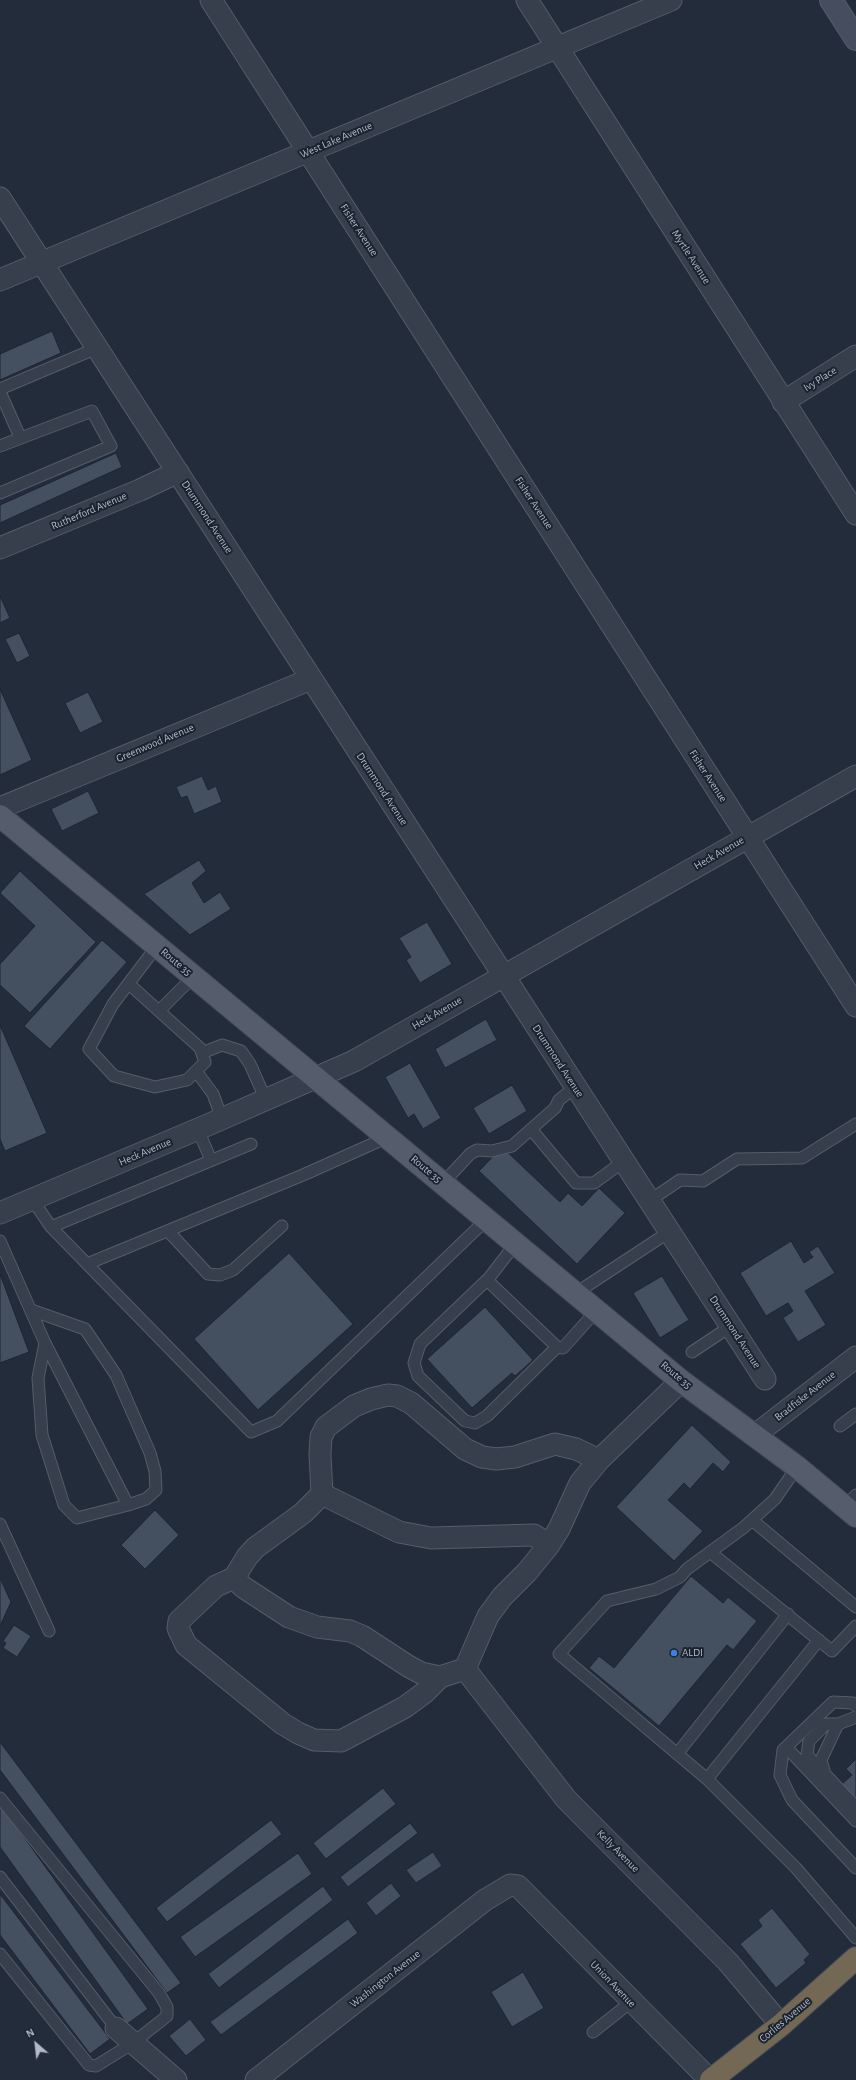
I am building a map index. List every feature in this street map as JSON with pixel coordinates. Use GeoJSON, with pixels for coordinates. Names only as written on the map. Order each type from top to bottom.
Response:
{"type":"FeatureCollection","features":[{"type":"Feature","properties":{"kind":"highway","name":"Corlies Avenue"},"geometry":{"type":"LineString","coordinates":[[710,2080],[781,2025],[856,1958]]}},
{"type":"Feature","properties":{"kind":"main road","name":"Route 35"},"geometry":{"type":"LineString","coordinates":[[0,816],[681,1381],[852,1506]]}},
{"type":"Feature","properties":{"kind":"street","name":"Fisher Avenue"},"geometry":{"type":"LineString","coordinates":[[211,0],[856,1006]]}},
{"type":"Feature","properties":{"kind":"street","name":"Myrtle Avenue"},"geometry":{"type":"LineString","coordinates":[[527,0],[856,514]]}},
{"type":"Feature","properties":{"kind":"street","name":"West Lake Avenue"},"geometry":{"type":"LineString","coordinates":[[0,280],[671,0]]}},
{"type":"Feature","properties":{"kind":"street"},"geometry":{"type":"LineString","coordinates":[[831,0],[856,39]]}},
{"type":"Feature","properties":{"kind":"street","name":"Drummond Avenue"},"geometry":{"type":"LineString","coordinates":[[0,198],[765,1379]]}},
{"type":"Feature","properties":{"kind":"street","name":"Ivy Place"},"geometry":{"type":"LineString","coordinates":[[783,402],[856,356]]}},
{"type":"Feature","properties":{"kind":"street","name":"Rutherford Avenue"},"geometry":{"type":"LineString","coordinates":[[0,548],[140,490],[178,472]]}},
{"type":"Feature","properties":{"kind":"street","name":"Greenwood Avenue"},"geometry":{"type":"LineString","coordinates":[[0,808],[311,679]]}},
{"type":"Feature","properties":{"kind":"street","name":"Heck Avenue"},"geometry":{"type":"LineString","coordinates":[[0,1213],[198,1130],[354,1060],[856,776]]}},
{"type":"Feature","properties":{"kind":"street","name":"Bradfiske Avenue"},"geometry":{"type":"LineString","coordinates":[[755,1435],[856,1357]]}},
{"type":"Feature","properties":{"kind":"street"},"geometry":{"type":"LineString","coordinates":[[599,1460],[576,1449],[555,1444],[515,1457],[496,1459],[482,1457],[465,1449],[411,1403],[397,1396],[388,1395],[371,1399],[354,1406],[326,1427],[321,1437],[320,1454],[322,1494],[303,1513],[255,1548],[247,1557],[234,1578],[216,1586],[179,1621],[180,1634],[186,1644],[283,1724],[314,1740],[341,1741],[404,1707],[424,1693],[440,1677],[465,1669],[488,1616],[502,1597],[528,1572],[549,1545],[559,1529],[580,1483],[599,1460],[681,1381]]}},
{"type":"Feature","properties":{"kind":"street"},"geometry":{"type":"LineString","coordinates":[[322,1494],[398,1532],[431,1538],[534,1535],[549,1545]]}},
{"type":"Feature","properties":{"kind":"street"},"geometry":{"type":"LineString","coordinates":[[234,1578],[243,1587],[289,1616],[317,1627],[350,1631],[362,1636],[421,1673],[440,1677]]}},
{"type":"Feature","properties":{"kind":"street","name":"Kelly Avenue"},"geometry":{"type":"LineString","coordinates":[[465,1669],[566,1799],[728,1962],[781,2025]]}},
{"type":"Feature","properties":{"kind":"street","name":"Washington Avenue"},"geometry":{"type":"LineString","coordinates":[[256,2080],[485,1900],[510,1885],[518,1886]]}},
{"type":"Feature","properties":{"kind":"street","name":"Union Avenue"},"geometry":{"type":"LineString","coordinates":[[518,1886],[631,2002],[710,2080]]}},
{"type":"Feature","properties":{"kind":"street"},"geometry":{"type":"LineString","coordinates":[[116,2028],[176,2080]]}},
{"type":"Feature","properties":{"kind":"lane"},"geometry":{"type":"LineString","coordinates":[[20,438],[0,391],[97,348]]}},
{"type":"Feature","properties":{"kind":"lane"},"geometry":{"type":"LineString","coordinates":[[0,446],[92,410],[111,446],[0,493]]}},
{"type":"Feature","properties":{"kind":"lane"},"geometry":{"type":"LineString","coordinates":[[129,984],[160,1010],[200,1048],[205,1062],[187,1080],[155,1087],[114,1076],[89,1049],[113,1004],[157,946]]}},
{"type":"Feature","properties":{"kind":"lane"},"geometry":{"type":"LineString","coordinates":[[160,1010],[194,976]]}},
{"type":"Feature","properties":{"kind":"lane"},"geometry":{"type":"LineString","coordinates":[[202,1052],[222,1045],[241,1051],[250,1064],[266,1100]]}},
{"type":"Feature","properties":{"kind":"lane"},"geometry":{"type":"LineString","coordinates":[[196,1071],[213,1094],[222,1119]]}},
{"type":"Feature","properties":{"kind":"lane"},"geometry":{"type":"LineString","coordinates":[[443,1183],[470,1154],[477,1150],[492,1151],[512,1146],[575,1087]]}},
{"type":"Feature","properties":{"kind":"lane"},"geometry":{"type":"LineString","coordinates":[[649,1200],[680,1180],[704,1181],[738,1159],[802,1158],[856,1124]]}},
{"type":"Feature","properties":{"kind":"lane"},"geometry":{"type":"LineString","coordinates":[[531,1129],[576,1183],[594,1183],[624,1161]]}},
{"type":"Feature","properties":{"kind":"lane"},"geometry":{"type":"LineString","coordinates":[[198,1130],[211,1160]]}},
{"type":"Feature","properties":{"kind":"lane"},"geometry":{"type":"LineString","coordinates":[[87,1264],[303,1175],[388,1137]]}},
{"type":"Feature","properties":{"kind":"lane"},"geometry":{"type":"LineString","coordinates":[[51,1227],[251,1144]]}},
{"type":"Feature","properties":{"kind":"lane"},"geometry":{"type":"LineString","coordinates":[[32,1199],[51,1227],[251,1432],[277,1421],[487,1219]]}},
{"type":"Feature","properties":{"kind":"lane"},"geometry":{"type":"LineString","coordinates":[[168,1231],[208,1274],[220,1276],[233,1270],[282,1226]]}},
{"type":"Feature","properties":{"kind":"lane"},"geometry":{"type":"LineString","coordinates":[[576,1293],[670,1232]]}},
{"type":"Feature","properties":{"kind":"lane"},"geometry":{"type":"LineString","coordinates":[[0,1240],[45,1343],[128,1506]]}},
{"type":"Feature","properties":{"kind":"lane"},"geometry":{"type":"LineString","coordinates":[[516,1243],[489,1278],[420,1344],[414,1363],[418,1376],[465,1421],[475,1423],[487,1416],[557,1347]]}},
{"type":"Feature","properties":{"kind":"lane"},"geometry":{"type":"LineString","coordinates":[[489,1278],[490,1283],[557,1347],[562,1348],[597,1310]]}},
{"type":"Feature","properties":{"kind":"lane"},"geometry":{"type":"LineString","coordinates":[[31,1310],[85,1329],[116,1375],[150,1453],[155,1471],[156,1490],[146,1499],[128,1506],[77,1518],[64,1505],[42,1435],[38,1378],[45,1343]]}},
{"type":"Feature","properties":{"kind":"lane"},"geometry":{"type":"LineString","coordinates":[[692,1352],[731,1326]]}},
{"type":"Feature","properties":{"kind":"lane"},"geometry":{"type":"LineString","coordinates":[[840,1426],[856,1414]]}},
{"type":"Feature","properties":{"kind":"lane"},"geometry":{"type":"LineString","coordinates":[[797,1467],[775,1499],[752,1520],[687,1569],[680,1577],[656,1589],[607,1601],[559,1654],[707,1779],[796,1868],[856,1938]]}},
{"type":"Feature","properties":{"kind":"lane"},"geometry":{"type":"LineString","coordinates":[[752,1520],[856,1607]]}},
{"type":"Feature","properties":{"kind":"lane"},"geometry":{"type":"LineString","coordinates":[[0,1524],[50,1631]]}},
{"type":"Feature","properties":{"kind":"lane"},"geometry":{"type":"LineString","coordinates":[[710,1552],[832,1651],[856,1626]]}},
{"type":"Feature","properties":{"kind":"lane"},"geometry":{"type":"LineString","coordinates":[[678,1754],[788,1614]]}},
{"type":"Feature","properties":{"kind":"lane"},"geometry":{"type":"LineString","coordinates":[[707,1779],[819,1640]]}},
{"type":"Feature","properties":{"kind":"lane"},"geometry":{"type":"LineString","coordinates":[[825,1774],[821,1760],[838,1724],[856,1708],[853,1703],[833,1702],[786,1747],[783,1750],[780,1775],[792,1800],[856,1868]]}},
{"type":"Feature","properties":{"kind":"lane"},"geometry":{"type":"LineString","coordinates":[[838,1724],[826,1724],[808,1741],[807,1755],[856,1807]]}},
{"type":"Feature","properties":{"kind":"lane"},"geometry":{"type":"LineString","coordinates":[[786,1747],[856,1821]]}},
{"type":"Feature","properties":{"kind":"lane"},"geometry":{"type":"LineString","coordinates":[[0,1798],[165,2001],[167,2016],[133,2043],[96,2066],[89,2065],[0,1954]]}},
{"type":"Feature","properties":{"kind":"lane"},"geometry":{"type":"LineString","coordinates":[[0,1877],[116,2028]]}},
{"type":"Feature","properties":{"kind":"lane"},"geometry":{"type":"LineString","coordinates":[[593,2032],[631,2002]]}},
{"type":"Feature","properties":{"kind":"building"},"geometry":{"type":"Polygon","coordinates":[[[52,331],[61,353],[0,380],[0,354],[52,331]]]}},
{"type":"Feature","properties":{"kind":"building"},"geometry":{"type":"Polygon","coordinates":[[[116,453],[122,467],[0,523],[0,505],[116,453]]]}},
{"type":"Feature","properties":{"kind":"building"},"geometry":{"type":"Polygon","coordinates":[[[0,596],[10,618],[0,623],[0,596]]]}},
{"type":"Feature","properties":{"kind":"building"},"geometry":{"type":"Polygon","coordinates":[[[19,633],[30,656],[17,663],[5,639],[19,633]]]}},
{"type":"Feature","properties":{"kind":"building"},"geometry":{"type":"Polygon","coordinates":[[[0,689],[32,760],[0,775],[0,689]]]}},
{"type":"Feature","properties":{"kind":"building"},"geometry":{"type":"Polygon","coordinates":[[[88,692],[103,722],[80,733],[65,703],[88,692]]]}},
{"type":"Feature","properties":{"kind":"building"},"geometry":{"type":"Polygon","coordinates":[[[202,776],[208,790],[216,786],[222,802],[194,814],[187,796],[181,798],[176,787],[202,776]]]}},
{"type":"Feature","properties":{"kind":"building"},"geometry":{"type":"Polygon","coordinates":[[[88,791],[99,813],[62,831],[51,809],[88,791]]]}},
{"type":"Feature","properties":{"kind":"building"},"geometry":{"type":"Polygon","coordinates":[[[199,860],[206,871],[192,883],[204,903],[220,892],[231,909],[190,935],[144,894],[199,860]]]}},
{"type":"Feature","properties":{"kind":"building"},"geometry":{"type":"Polygon","coordinates":[[[20,871],[96,942],[30,1013],[0,985],[0,964],[35,926],[0,893],[20,871]]]}},
{"type":"Feature","properties":{"kind":"building"},"geometry":{"type":"Polygon","coordinates":[[[427,922],[452,964],[420,983],[406,960],[411,957],[399,938],[427,922]]]}},
{"type":"Feature","properties":{"kind":"building"},"geometry":{"type":"Polygon","coordinates":[[[102,940],[127,962],[50,1049],[24,1026],[102,940]]]}},
{"type":"Feature","properties":{"kind":"building"},"geometry":{"type":"Polygon","coordinates":[[[486,1019],[497,1040],[445,1068],[435,1049],[486,1019]]]}},
{"type":"Feature","properties":{"kind":"building"},"geometry":{"type":"Polygon","coordinates":[[[0,1025],[47,1133],[5,1151],[0,1139],[0,1025]]]}},
{"type":"Feature","properties":{"kind":"building"},"geometry":{"type":"Polygon","coordinates":[[[410,1063],[441,1118],[423,1129],[414,1114],[408,1118],[385,1077],[410,1063]]]}},
{"type":"Feature","properties":{"kind":"building"},"geometry":{"type":"Polygon","coordinates":[[[512,1085],[527,1111],[489,1134],[473,1108],[512,1085]]]}},
{"type":"Feature","properties":{"kind":"building"},"geometry":{"type":"Polygon","coordinates":[[[502,1147],[560,1202],[568,1193],[582,1206],[599,1188],[625,1213],[577,1264],[479,1171],[502,1147]]]}},
{"type":"Feature","properties":{"kind":"building"},"geometry":{"type":"Polygon","coordinates":[[[791,1241],[804,1263],[813,1257],[809,1252],[818,1246],[835,1273],[805,1291],[826,1325],[798,1342],[783,1318],[793,1311],[788,1303],[766,1316],[740,1273],[791,1241]]]}},
{"type":"Feature","properties":{"kind":"building"},"geometry":{"type":"Polygon","coordinates":[[[289,1253],[353,1324],[258,1410],[194,1339],[289,1253]]]}},
{"type":"Feature","properties":{"kind":"building"},"geometry":{"type":"Polygon","coordinates":[[[0,1274],[29,1352],[0,1363],[0,1274]]]}},
{"type":"Feature","properties":{"kind":"building"},"geometry":{"type":"Polygon","coordinates":[[[662,1276],[689,1320],[660,1338],[633,1293],[662,1276]]]}},
{"type":"Feature","properties":{"kind":"building"},"geometry":{"type":"Polygon","coordinates":[[[485,1307],[533,1360],[515,1376],[512,1373],[472,1408],[427,1359],[485,1307]]]}},
{"type":"Feature","properties":{"kind":"building"},"geometry":{"type":"Polygon","coordinates":[[[692,1425],[731,1462],[723,1472],[713,1463],[690,1489],[684,1483],[668,1500],[703,1531],[674,1561],[616,1507],[692,1425]]]}},
{"type":"Feature","properties":{"kind":"building"},"geometry":{"type":"Polygon","coordinates":[[[155,1510],[179,1535],[145,1569],[121,1545],[155,1510]]]}},
{"type":"Feature","properties":{"kind":"building","name":"ALDI"},"geometry":{"type":"Polygon","coordinates":[[[691,1576],[723,1603],[728,1597],[757,1621],[733,1650],[727,1645],[659,1726],[589,1668],[599,1656],[614,1668],[691,1576]]]}},
{"type":"Feature","properties":{"kind":"building"},"geometry":{"type":"Polygon","coordinates":[[[0,1578],[11,1602],[0,1626],[0,1578]]]}},
{"type":"Feature","properties":{"kind":"building"},"geometry":{"type":"Polygon","coordinates":[[[14,1625],[31,1636],[17,1657],[3,1648],[6,1643],[3,1641],[14,1625]]]}},
{"type":"Feature","properties":{"kind":"building"},"geometry":{"type":"Polygon","coordinates":[[[0,1742],[181,1983],[167,1993],[0,1770],[0,1742]]]}},
{"type":"Feature","properties":{"kind":"building"},"geometry":{"type":"Polygon","coordinates":[[[856,1759],[856,1798],[842,1784],[852,1775],[846,1769],[856,1759]]]}},
{"type":"Feature","properties":{"kind":"building"},"geometry":{"type":"Polygon","coordinates":[[[383,1788],[396,1804],[326,1859],[313,1843],[383,1788]]]}},
{"type":"Feature","properties":{"kind":"building"},"geometry":{"type":"Polygon","coordinates":[[[0,1804],[148,2009],[127,2024],[0,1847],[0,1804]]]}},
{"type":"Feature","properties":{"kind":"building"},"geometry":{"type":"Polygon","coordinates":[[[271,1820],[282,1834],[167,1922],[156,1908],[271,1820]]]}},
{"type":"Feature","properties":{"kind":"building"},"geometry":{"type":"Polygon","coordinates":[[[410,1823],[418,1833],[348,1887],[340,1877],[410,1823]]]}},
{"type":"Feature","properties":{"kind":"building"},"geometry":{"type":"Polygon","coordinates":[[[433,1852],[442,1866],[416,1883],[406,1870],[433,1852]]]}},
{"type":"Feature","properties":{"kind":"building"},"geometry":{"type":"Polygon","coordinates":[[[298,1853],[312,1874],[195,1957],[180,1937],[298,1853]]]}},
{"type":"Feature","properties":{"kind":"building"},"geometry":{"type":"Polygon","coordinates":[[[391,1883],[401,1896],[376,1916],[366,1903],[391,1883]]]}},
{"type":"Feature","properties":{"kind":"building"},"geometry":{"type":"Polygon","coordinates":[[[323,1886],[333,1900],[219,1988],[208,1974],[323,1886]]]}},
{"type":"Feature","properties":{"kind":"building"},"geometry":{"type":"Polygon","coordinates":[[[0,1894],[110,2039],[90,2054],[0,1935],[0,1894]]]}},
{"type":"Feature","properties":{"kind":"building"},"geometry":{"type":"Polygon","coordinates":[[[772,1908],[810,1954],[804,1960],[806,1963],[776,1988],[740,1944],[762,1926],[758,1920],[772,1908]]]}},
{"type":"Feature","properties":{"kind":"building"},"geometry":{"type":"Polygon","coordinates":[[[348,1919],[358,1933],[221,2035],[210,2022],[348,1919]]]}},
{"type":"Feature","properties":{"kind":"building"},"geometry":{"type":"Polygon","coordinates":[[[523,1972],[544,2008],[512,2027],[491,1992],[523,1972]]]}},
{"type":"Feature","properties":{"kind":"building"},"geometry":{"type":"Polygon","coordinates":[[[190,2019],[206,2040],[186,2056],[169,2036],[190,2019]]]}},
{"type":"Feature","properties":{"kind":"place","name":"ALDI"},"geometry":{"type":"Point","coordinates":[674,1653]}}]}
